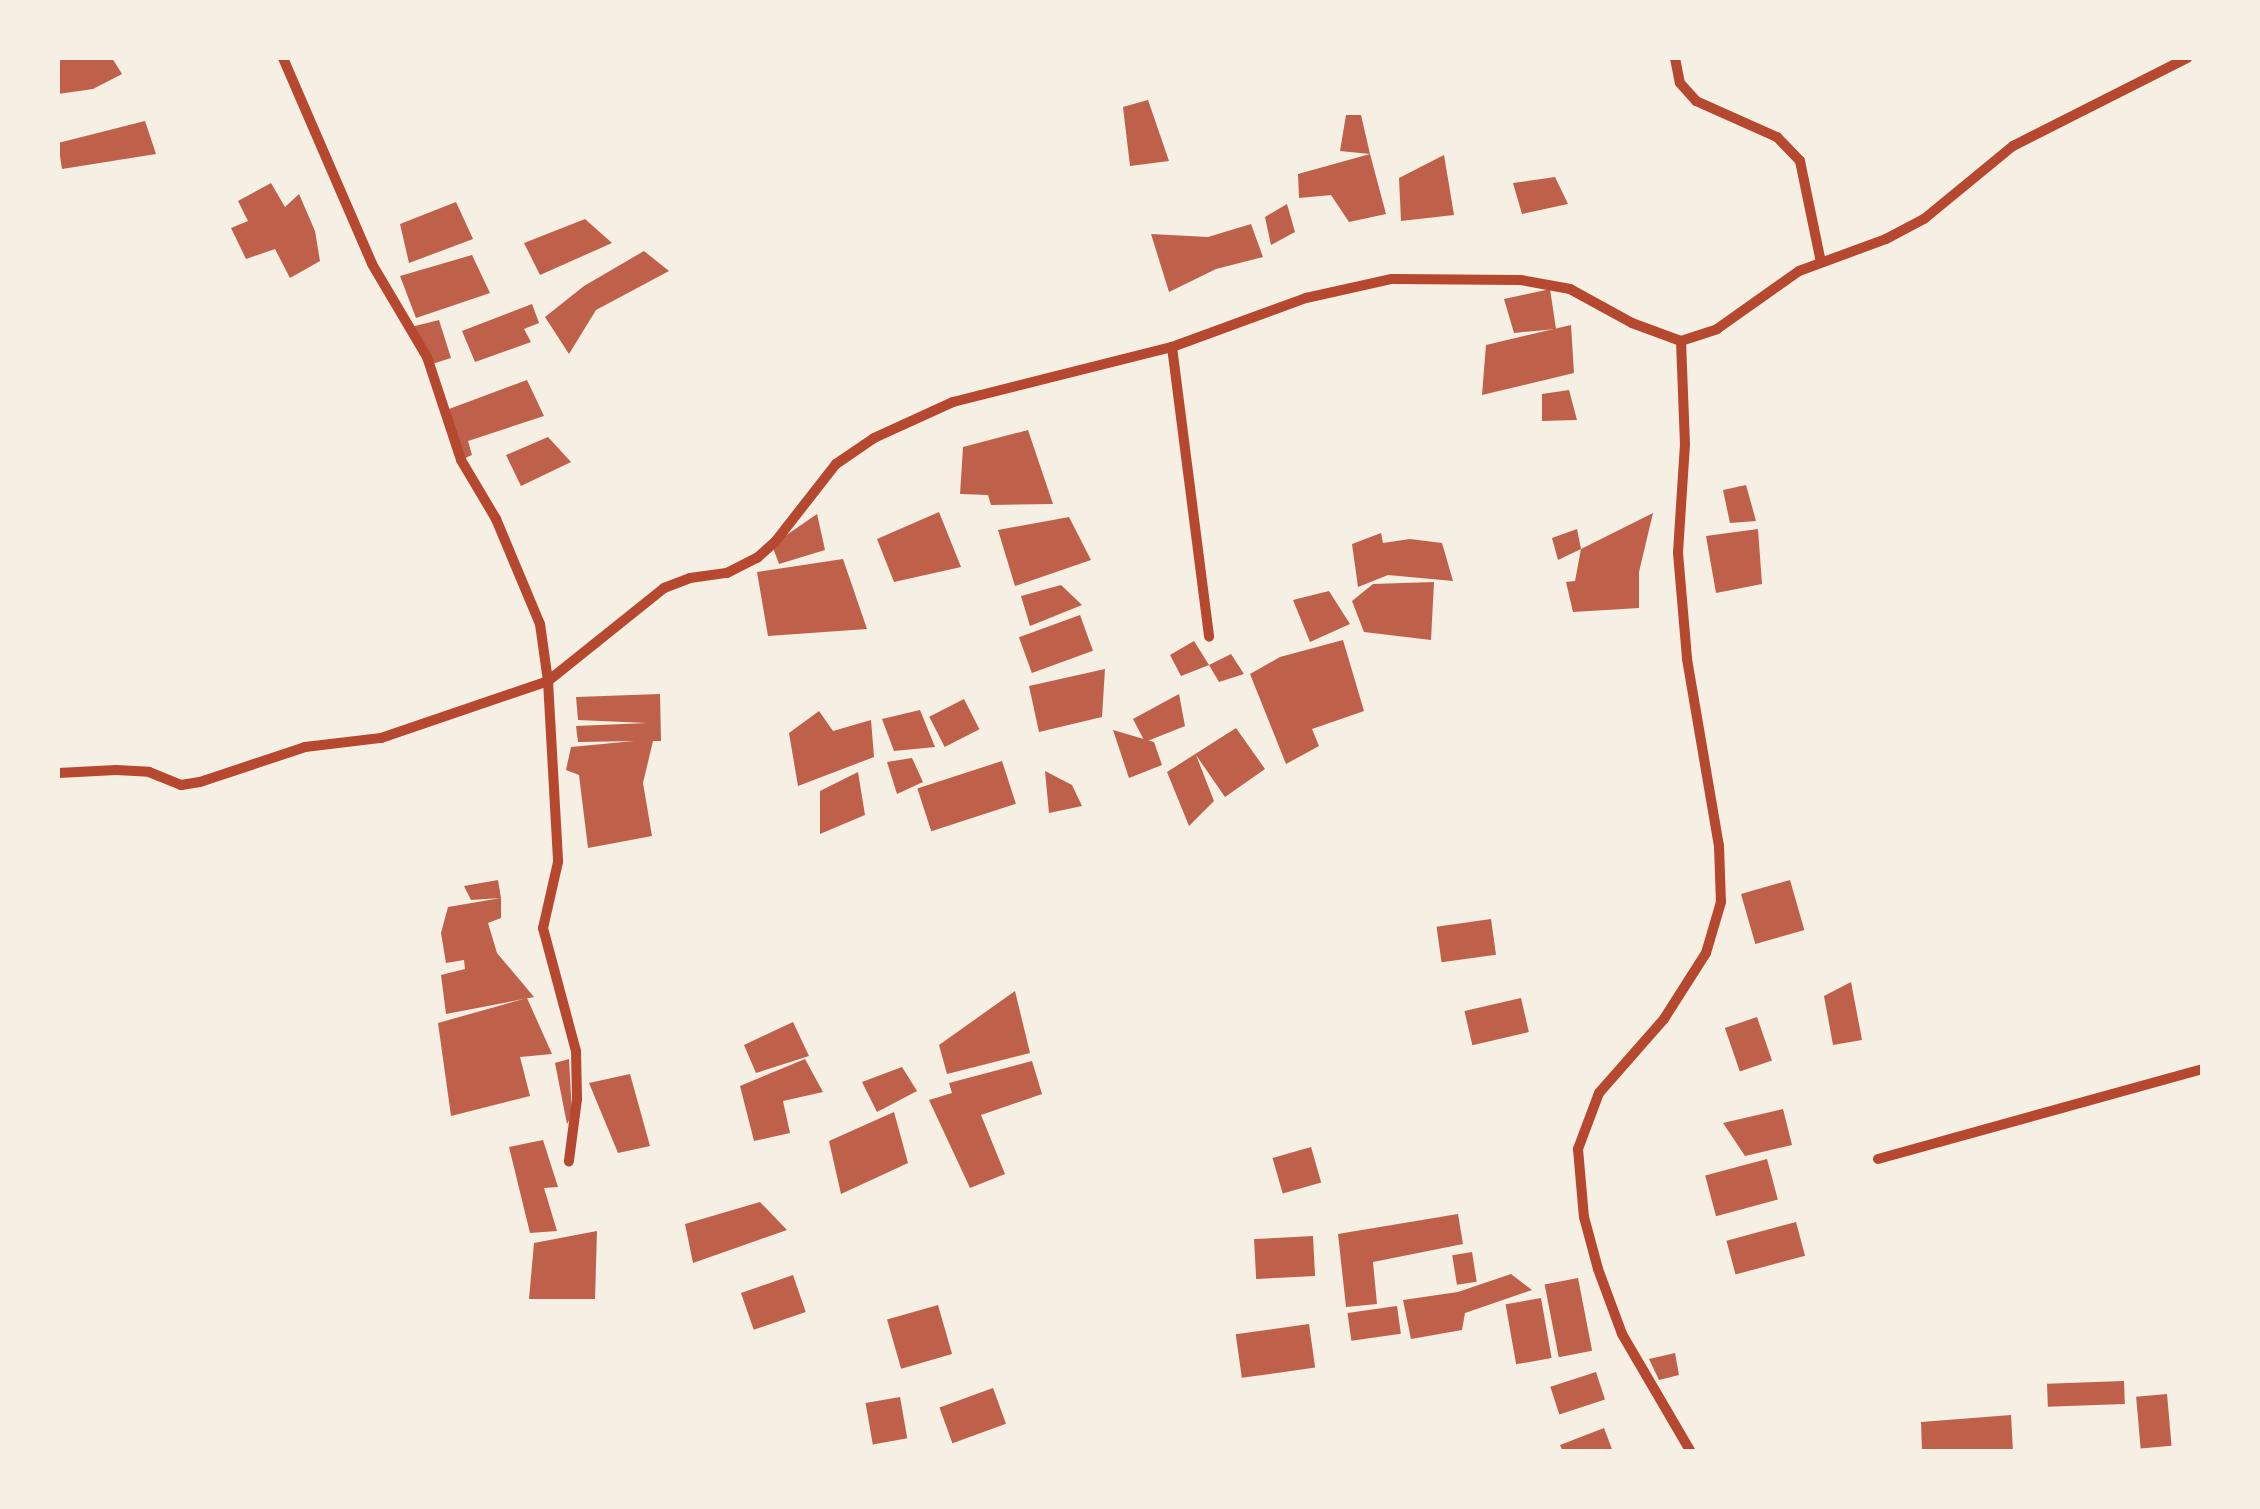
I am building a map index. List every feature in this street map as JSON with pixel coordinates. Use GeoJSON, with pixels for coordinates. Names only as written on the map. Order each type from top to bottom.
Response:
{"type":"FeatureCollection","features":[{"type":"Feature","properties":{"kind":"street"},"geometry":{"type":"LineString","coordinates":[[283,58],[372,264],[426,358],[461,460],[496,519],[540,624],[548,681],[558,862],[543,928],[576,1051],[577,1099],[569,1161]]}},
{"type":"Feature","properties":{"kind":"street"},"geometry":{"type":"LineString","coordinates":[[1675,58],[1680,83],[1696,101],[1778,137],[1800,161],[1820,262]]}},
{"type":"Feature","properties":{"kind":"street"},"geometry":{"type":"LineString","coordinates":[[58,773],[149,772],[181,785],[200,782],[305,747],[380,738],[548,681],[664,588],[690,578],[727,574],[757,558],[851,450],[953,402],[1172,347],[1306,298],[1392,279],[1440,276],[1521,280],[1570,289],[1632,323],[1681,341],[1717,329],[1772,287],[1820,262],[1886,238],[1924,219],[2013,146],[2188,58]]}},
{"type":"Feature","properties":{"kind":"street"},"geometry":{"type":"LineString","coordinates":[[1681,341],[1685,444],[1678,554],[1687,659],[1718,846],[1720,902],[1706,953],[1664,1019],[1599,1093],[1578,1149],[1584,1217],[1604,1286],[1622,1334],[1691,1452]]}},
{"type":"Feature","properties":{"kind":"street"},"geometry":{"type":"LineString","coordinates":[[1172,347],[1209,638]]}},
{"type":"Feature","properties":{"kind":"street"},"geometry":{"type":"LineString","coordinates":[[1878,1159],[2202,1070]]}},
{"type":"Feature","properties":{"kind":"building"},"geometry":{"type":"Polygon","coordinates":[[[58,58],[112,58],[122,74],[93,89],[58,94],[58,58]]]}},
{"type":"Feature","properties":{"kind":"building"},"geometry":{"type":"Polygon","coordinates":[[[1148,100],[1169,161],[1130,166],[1123,107],[1148,100]]]}},
{"type":"Feature","properties":{"kind":"building"},"geometry":{"type":"Polygon","coordinates":[[[1346,115],[1361,115],[1370,154],[1340,151],[1346,115]]]}},
{"type":"Feature","properties":{"kind":"building"},"geometry":{"type":"Polygon","coordinates":[[[145,121],[156,154],[62,169],[58,143],[145,121]]]}},
{"type":"Feature","properties":{"kind":"building"},"geometry":{"type":"Polygon","coordinates":[[[1370,154],[1386,214],[1349,222],[1331,195],[1299,198],[1298,174],[1370,154]]]}},
{"type":"Feature","properties":{"kind":"building"},"geometry":{"type":"Polygon","coordinates":[[[1444,155],[1454,215],[1401,221],[1399,178],[1444,155]]]}},
{"type":"Feature","properties":{"kind":"building"},"geometry":{"type":"Polygon","coordinates":[[[1555,177],[1568,204],[1522,214],[1513,183],[1555,177]]]}},
{"type":"Feature","properties":{"kind":"building"},"geometry":{"type":"Polygon","coordinates":[[[271,183],[285,207],[299,194],[315,231],[320,261],[290,278],[275,249],[246,259],[231,228],[248,221],[238,201],[271,183]]]}},
{"type":"Feature","properties":{"kind":"building"},"geometry":{"type":"Polygon","coordinates":[[[456,202],[473,239],[409,263],[400,224],[456,202]]]}},
{"type":"Feature","properties":{"kind":"building"},"geometry":{"type":"Polygon","coordinates":[[[1287,204],[1295,232],[1271,245],[1265,217],[1287,204]]]}},
{"type":"Feature","properties":{"kind":"building"},"geometry":{"type":"Polygon","coordinates":[[[585,219],[612,243],[540,275],[524,243],[585,219]]]}},
{"type":"Feature","properties":{"kind":"building"},"geometry":{"type":"Polygon","coordinates":[[[1251,224],[1263,257],[1216,269],[1169,292],[1151,234],[1208,237],[1251,224]]]}},
{"type":"Feature","properties":{"kind":"building"},"geometry":{"type":"Polygon","coordinates":[[[644,251],[669,271],[596,310],[569,354],[545,317],[584,286],[644,251]]]}},
{"type":"Feature","properties":{"kind":"building"},"geometry":{"type":"Polygon","coordinates":[[[472,255],[490,293],[416,318],[400,276],[472,255]]]}},
{"type":"Feature","properties":{"kind":"building"},"geometry":{"type":"Polygon","coordinates":[[[1550,289],[1556,329],[1514,333],[1504,299],[1550,289]]]}},
{"type":"Feature","properties":{"kind":"building"},"geometry":{"type":"Polygon","coordinates":[[[532,304],[539,323],[524,329],[531,342],[475,362],[462,331],[532,304]]]}},
{"type":"Feature","properties":{"kind":"building"},"geometry":{"type":"Polygon","coordinates":[[[439,320],[451,358],[429,365],[411,327],[439,320]]]}},
{"type":"Feature","properties":{"kind":"building"},"geometry":{"type":"Polygon","coordinates":[[[1571,325],[1574,373],[1482,395],[1486,345],[1571,325]]]}},
{"type":"Feature","properties":{"kind":"building"},"geometry":{"type":"Polygon","coordinates":[[[527,380],[544,416],[468,441],[472,455],[461,460],[441,412],[527,380]]]}},
{"type":"Feature","properties":{"kind":"building"},"geometry":{"type":"Polygon","coordinates":[[[1569,390],[1577,420],[1542,421],[1542,394],[1569,390]]]}},
{"type":"Feature","properties":{"kind":"building"},"geometry":{"type":"Polygon","coordinates":[[[1028,430],[1053,504],[991,505],[988,495],[960,494],[963,447],[1028,430]]]}},
{"type":"Feature","properties":{"kind":"building"},"geometry":{"type":"Polygon","coordinates":[[[548,437],[571,462],[521,486],[506,455],[548,437]]]}},
{"type":"Feature","properties":{"kind":"building"},"geometry":{"type":"Polygon","coordinates":[[[1746,485],[1756,521],[1730,523],[1723,490],[1746,485]]]}},
{"type":"Feature","properties":{"kind":"building"},"geometry":{"type":"Polygon","coordinates":[[[939,512],[961,567],[894,582],[877,539],[939,512]]]}},
{"type":"Feature","properties":{"kind":"building"},"geometry":{"type":"Polygon","coordinates":[[[1653,513],[1639,572],[1639,608],[1573,612],[1566,582],[1575,581],[1581,549],[1653,513]]]}},
{"type":"Feature","properties":{"kind":"building"},"geometry":{"type":"Polygon","coordinates":[[[817,514],[825,550],[779,564],[772,545],[817,514]]]}},
{"type":"Feature","properties":{"kind":"building"},"geometry":{"type":"Polygon","coordinates":[[[1069,517],[1091,560],[1015,586],[998,530],[1069,517]]]}},
{"type":"Feature","properties":{"kind":"building"},"geometry":{"type":"Polygon","coordinates":[[[1577,529],[1581,549],[1558,560],[1552,538],[1577,529]]]}},
{"type":"Feature","properties":{"kind":"building"},"geometry":{"type":"Polygon","coordinates":[[[1758,529],[1762,584],[1716,593],[1706,536],[1758,529]]]}},
{"type":"Feature","properties":{"kind":"building"},"geometry":{"type":"Polygon","coordinates":[[[1381,533],[1383,543],[1410,539],[1442,543],[1453,581],[1388,575],[1358,587],[1352,544],[1381,533]]]}},
{"type":"Feature","properties":{"kind":"building"},"geometry":{"type":"Polygon","coordinates":[[[843,559],[867,629],[768,636],[757,572],[843,559]]]}},
{"type":"Feature","properties":{"kind":"building"},"geometry":{"type":"Polygon","coordinates":[[[1434,582],[1431,640],[1364,632],[1352,601],[1373,584],[1434,582]]]}},
{"type":"Feature","properties":{"kind":"building"},"geometry":{"type":"Polygon","coordinates":[[[1061,585],[1082,605],[1030,626],[1021,596],[1061,585]]]}},
{"type":"Feature","properties":{"kind":"building"},"geometry":{"type":"Polygon","coordinates":[[[1329,591],[1350,624],[1310,642],[1293,600],[1329,591]]]}},
{"type":"Feature","properties":{"kind":"building"},"geometry":{"type":"Polygon","coordinates":[[[1080,615],[1093,651],[1032,673],[1019,637],[1080,615]]]}},
{"type":"Feature","properties":{"kind":"building"},"geometry":{"type":"Polygon","coordinates":[[[1343,640],[1364,711],[1312,729],[1319,746],[1286,764],[1250,674],[1280,657],[1343,640]]]}},
{"type":"Feature","properties":{"kind":"building"},"geometry":{"type":"Polygon","coordinates":[[[1194,641],[1209,665],[1181,676],[1170,655],[1194,641]]]}},
{"type":"Feature","properties":{"kind":"building"},"geometry":{"type":"Polygon","coordinates":[[[1231,654],[1244,674],[1219,682],[1209,665],[1231,654]]]}},
{"type":"Feature","properties":{"kind":"building"},"geometry":{"type":"Polygon","coordinates":[[[1105,669],[1102,717],[1039,732],[1029,686],[1105,669]]]}},
{"type":"Feature","properties":{"kind":"building"},"geometry":{"type":"Polygon","coordinates":[[[660,694],[661,741],[653,741],[643,783],[652,836],[588,848],[579,775],[566,770],[571,747],[634,741],[578,742],[576,726],[647,723],[578,720],[576,697],[660,694]]]}},
{"type":"Feature","properties":{"kind":"building"},"geometry":{"type":"Polygon","coordinates":[[[1179,694],[1185,726],[1145,742],[1133,719],[1179,694]]]}},
{"type":"Feature","properties":{"kind":"building"},"geometry":{"type":"Polygon","coordinates":[[[964,699],[979,729],[945,747],[929,717],[964,699]]]}},
{"type":"Feature","properties":{"kind":"building"},"geometry":{"type":"Polygon","coordinates":[[[920,710],[935,747],[894,751],[882,719],[920,710]]]}},
{"type":"Feature","properties":{"kind":"building"},"geometry":{"type":"Polygon","coordinates":[[[819,711],[833,731],[871,720],[874,757],[798,786],[789,733],[819,711]]]}},
{"type":"Feature","properties":{"kind":"building"},"geometry":{"type":"Polygon","coordinates":[[[1236,728],[1265,769],[1225,797],[1196,755],[1214,801],[1189,826],[1167,772],[1236,728]]]}},
{"type":"Feature","properties":{"kind":"building"},"geometry":{"type":"Polygon","coordinates":[[[1113,730],[1154,742],[1162,765],[1129,778],[1113,730]]]}},
{"type":"Feature","properties":{"kind":"building"},"geometry":{"type":"Polygon","coordinates":[[[912,758],[923,782],[897,794],[887,762],[912,758]]]}},
{"type":"Feature","properties":{"kind":"building"},"geometry":{"type":"Polygon","coordinates":[[[1002,761],[1016,804],[931,831],[917,789],[1002,761]]]}},
{"type":"Feature","properties":{"kind":"building"},"geometry":{"type":"Polygon","coordinates":[[[1045,771],[1072,785],[1082,806],[1049,813],[1045,771]]]}},
{"type":"Feature","properties":{"kind":"building"},"geometry":{"type":"Polygon","coordinates":[[[858,772],[865,815],[820,834],[820,791],[858,772]]]}},
{"type":"Feature","properties":{"kind":"building"},"geometry":{"type":"Polygon","coordinates":[[[498,880],[501,898],[471,900],[464,886],[498,880]]]}},
{"type":"Feature","properties":{"kind":"building"},"geometry":{"type":"Polygon","coordinates":[[[1790,880],[1804,930],[1755,944],[1741,894],[1790,880]]]}},
{"type":"Feature","properties":{"kind":"building"},"geometry":{"type":"Polygon","coordinates":[[[501,898],[501,918],[488,923],[497,953],[534,997],[446,1014],[441,975],[465,969],[464,960],[446,963],[441,933],[448,907],[501,898]]]}},
{"type":"Feature","properties":{"kind":"building"},"geometry":{"type":"Polygon","coordinates":[[[1491,919],[1496,955],[1442,962],[1437,927],[1491,919]]]}},
{"type":"Feature","properties":{"kind":"building"},"geometry":{"type":"Polygon","coordinates":[[[1851,982],[1862,1040],[1833,1045],[1824,996],[1851,982]]]}},
{"type":"Feature","properties":{"kind":"building"},"geometry":{"type":"Polygon","coordinates":[[[1015,991],[1030,1053],[947,1074],[939,1045],[1015,991]]]}},
{"type":"Feature","properties":{"kind":"building"},"geometry":{"type":"Polygon","coordinates":[[[527,998],[552,1054],[520,1057],[530,1096],[451,1116],[438,1023],[527,998]]]}},
{"type":"Feature","properties":{"kind":"building"},"geometry":{"type":"Polygon","coordinates":[[[1521,998],[1529,1032],[1472,1045],[1464,1011],[1521,998]]]}},
{"type":"Feature","properties":{"kind":"building"},"geometry":{"type":"Polygon","coordinates":[[[1757,1017],[1772,1060],[1740,1072],[1725,1028],[1757,1017]]]}},
{"type":"Feature","properties":{"kind":"building"},"geometry":{"type":"Polygon","coordinates":[[[793,1022],[809,1056],[756,1073],[744,1045],[793,1022]]]}},
{"type":"Feature","properties":{"kind":"building"},"geometry":{"type":"Polygon","coordinates":[[[569,1059],[572,1115],[567,1124],[555,1063],[569,1059]]]}},
{"type":"Feature","properties":{"kind":"building"},"geometry":{"type":"Polygon","coordinates":[[[805,1059],[823,1092],[783,1101],[790,1133],[754,1141],[740,1086],[805,1059]]]}},
{"type":"Feature","properties":{"kind":"building"},"geometry":{"type":"Polygon","coordinates":[[[1032,1061],[1042,1094],[981,1115],[1005,1174],[970,1188],[929,1100],[952,1093],[949,1083],[1032,1061]]]}},
{"type":"Feature","properties":{"kind":"building"},"geometry":{"type":"Polygon","coordinates":[[[902,1067],[917,1091],[877,1112],[862,1082],[902,1067]]]}},
{"type":"Feature","properties":{"kind":"building"},"geometry":{"type":"Polygon","coordinates":[[[630,1074],[650,1146],[618,1153],[589,1083],[630,1074]]]}},
{"type":"Feature","properties":{"kind":"building"},"geometry":{"type":"Polygon","coordinates":[[[1783,1109],[1792,1145],[1745,1156],[1723,1123],[1783,1109]]]}},
{"type":"Feature","properties":{"kind":"building"},"geometry":{"type":"Polygon","coordinates":[[[894,1112],[908,1163],[841,1194],[829,1141],[894,1112]]]}},
{"type":"Feature","properties":{"kind":"building"},"geometry":{"type":"Polygon","coordinates":[[[543,1140],[558,1187],[544,1188],[557,1231],[530,1233],[509,1147],[543,1140]]]}},
{"type":"Feature","properties":{"kind":"building"},"geometry":{"type":"Polygon","coordinates":[[[1311,1147],[1321,1183],[1283,1194],[1273,1158],[1311,1147]]]}},
{"type":"Feature","properties":{"kind":"building"},"geometry":{"type":"Polygon","coordinates":[[[1767,1159],[1778,1200],[1716,1216],[1705,1176],[1767,1159]]]}},
{"type":"Feature","properties":{"kind":"building"},"geometry":{"type":"Polygon","coordinates":[[[760,1202],[787,1230],[693,1263],[685,1224],[760,1202]]]}},
{"type":"Feature","properties":{"kind":"building"},"geometry":{"type":"Polygon","coordinates":[[[1458,1214],[1463,1244],[1373,1262],[1377,1304],[1346,1307],[1338,1234],[1458,1214]]]}},
{"type":"Feature","properties":{"kind":"building"},"geometry":{"type":"Polygon","coordinates":[[[1796,1222],[1805,1256],[1736,1274],[1726,1241],[1796,1222]]]}},
{"type":"Feature","properties":{"kind":"building"},"geometry":{"type":"Polygon","coordinates":[[[597,1231],[595,1299],[529,1299],[534,1243],[597,1231]]]}},
{"type":"Feature","properties":{"kind":"building"},"geometry":{"type":"Polygon","coordinates":[[[1313,1236],[1315,1276],[1256,1279],[1254,1239],[1313,1236]]]}},
{"type":"Feature","properties":{"kind":"building"},"geometry":{"type":"Polygon","coordinates":[[[1472,1252],[1477,1282],[1457,1285],[1452,1255],[1472,1252]]]}},
{"type":"Feature","properties":{"kind":"building"},"geometry":{"type":"Polygon","coordinates":[[[1511,1274],[1532,1290],[1465,1313],[1462,1330],[1411,1339],[1403,1300],[1458,1292],[1511,1274]]]}},
{"type":"Feature","properties":{"kind":"building"},"geometry":{"type":"Polygon","coordinates":[[[793,1275],[806,1312],[754,1330],[741,1293],[793,1275]]]}},
{"type":"Feature","properties":{"kind":"building"},"geometry":{"type":"Polygon","coordinates":[[[1578,1278],[1592,1351],[1559,1357],[1545,1284],[1578,1278]]]}},
{"type":"Feature","properties":{"kind":"building"},"geometry":{"type":"Polygon","coordinates":[[[1541,1298],[1552,1358],[1516,1364],[1506,1304],[1541,1298]]]}},
{"type":"Feature","properties":{"kind":"building"},"geometry":{"type":"Polygon","coordinates":[[[938,1305],[952,1354],[901,1369],[887,1320],[938,1305]]]}},
{"type":"Feature","properties":{"kind":"building"},"geometry":{"type":"Polygon","coordinates":[[[1397,1306],[1401,1334],[1351,1341],[1347,1313],[1397,1306]]]}},
{"type":"Feature","properties":{"kind":"building"},"geometry":{"type":"Polygon","coordinates":[[[1309,1324],[1315,1368],[1242,1378],[1236,1334],[1309,1324]]]}},
{"type":"Feature","properties":{"kind":"building"},"geometry":{"type":"Polygon","coordinates":[[[1675,1353],[1679,1375],[1659,1380],[1649,1359],[1675,1353]]]}},
{"type":"Feature","properties":{"kind":"building"},"geometry":{"type":"Polygon","coordinates":[[[1596,1372],[1605,1400],[1559,1414],[1550,1387],[1596,1372]]]}},
{"type":"Feature","properties":{"kind":"building"},"geometry":{"type":"Polygon","coordinates":[[[2124,1381],[2125,1404],[2048,1407],[2047,1384],[2124,1381]]]}},
{"type":"Feature","properties":{"kind":"building"},"geometry":{"type":"Polygon","coordinates":[[[993,1388],[1006,1424],[952,1443],[939,1407],[993,1388]]]}},
{"type":"Feature","properties":{"kind":"building"},"geometry":{"type":"Polygon","coordinates":[[[2167,1394],[2172,1446],[2141,1449],[2136,1397],[2167,1394]]]}},
{"type":"Feature","properties":{"kind":"building"},"geometry":{"type":"Polygon","coordinates":[[[900,1397],[907,1438],[873,1444],[866,1403],[900,1397]]]}},
{"type":"Feature","properties":{"kind":"building"},"geometry":{"type":"Polygon","coordinates":[[[2011,1415],[2013,1452],[1922,1452],[1921,1422],[2011,1415]]]}},
{"type":"Feature","properties":{"kind":"building"},"geometry":{"type":"Polygon","coordinates":[[[1604,1428],[1613,1452],[1563,1452],[1560,1445],[1604,1428]]]}}]}
